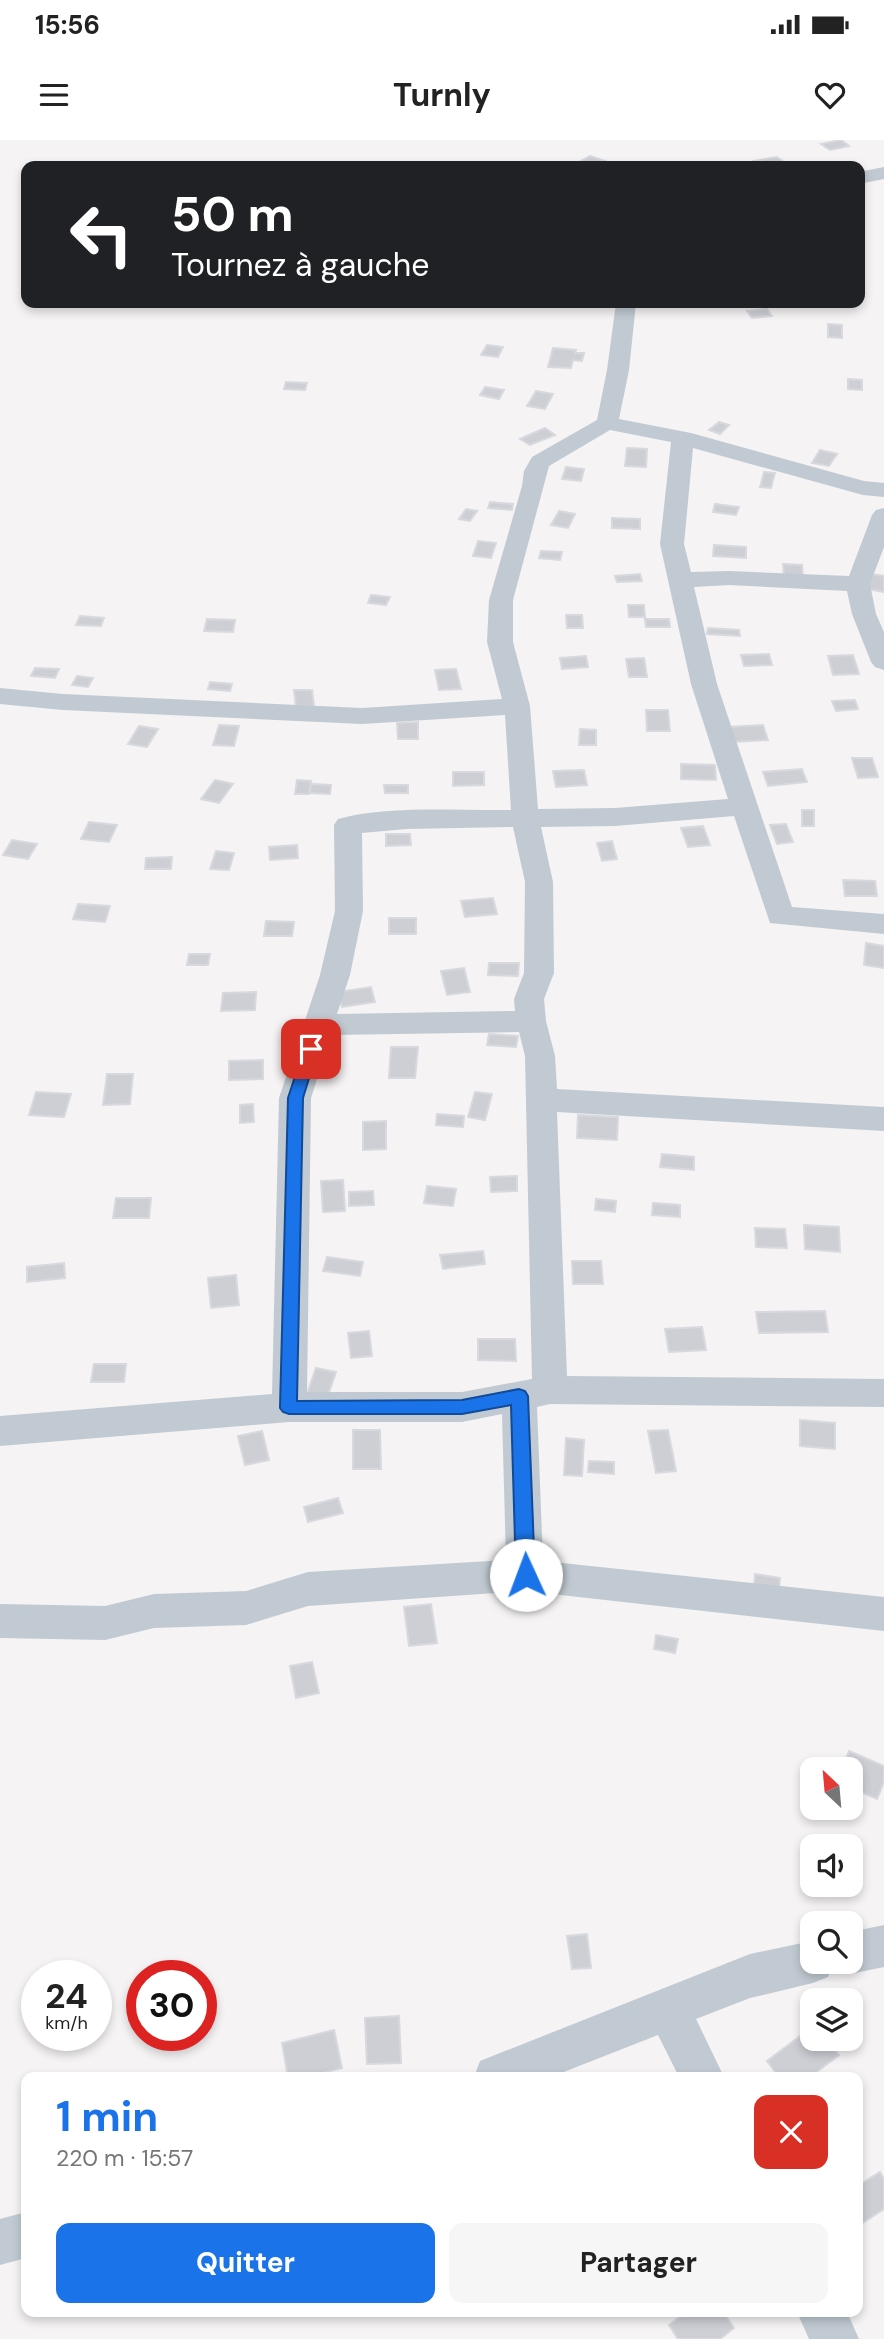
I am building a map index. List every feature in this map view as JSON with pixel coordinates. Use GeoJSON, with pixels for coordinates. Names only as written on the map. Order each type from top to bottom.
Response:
{"type":"FeatureCollection","features":[{"type":"Feature","properties":{"kind":"street"},"geometry":{"type":"LineString","coordinates":[[865,177],[884,173]]}},
{"type":"Feature","properties":{"kind":"street"},"geometry":{"type":"LineString","coordinates":[[607,422],[618,370],[625,308]]}},
{"type":"Feature","properties":{"kind":"street"},"geometry":{"type":"LineString","coordinates":[[526,1575],[535,1393],[541,1100],[540,1056],[531,1021],[529,999],[539,974],[539,882],[525,818],[517,706],[500,642],[501,600],[534,486],[535,471],[540,462],[607,422],[682,438],[863,488],[884,490]]}},
{"type":"Feature","properties":{"kind":"street"},"geometry":{"type":"LineString","coordinates":[[682,438],[672,544],[704,684],[780,916],[884,924]]}},
{"type":"Feature","properties":{"kind":"street"},"geometry":{"type":"LineString","coordinates":[[884,515],[858,584],[864,614],[884,662]]}},
{"type":"Feature","properties":{"kind":"street"},"geometry":{"type":"LineString","coordinates":[[680,580],[729,578],[858,584]]}},
{"type":"Feature","properties":{"kind":"street"},"geometry":{"type":"LineString","coordinates":[[0,696],[63,702],[362,716],[517,706]]}},
{"type":"Feature","properties":{"kind":"street"},"geometry":{"type":"LineString","coordinates":[[289,1408],[295,1098],[335,975],[349,911],[348,825],[405,820],[615,817],[743,807]]}},
{"type":"Feature","properties":{"kind":"street"},"geometry":{"type":"LineString","coordinates":[[319,1025],[531,1021]]}},
{"type":"Feature","properties":{"kind":"street"},"geometry":{"type":"LineString","coordinates":[[541,1100],[884,1119]]}},
{"type":"Feature","properties":{"kind":"street"},"geometry":{"type":"LineString","coordinates":[[0,1431],[289,1408],[462,1407],[535,1393],[884,1393]]}},
{"type":"Feature","properties":{"kind":"street"},"geometry":{"type":"LineString","coordinates":[[0,1621],[105,1623],[154,1611],[246,1608],[308,1589],[526,1575],[884,1614]]}},
{"type":"Feature","properties":{"kind":"street"},"geometry":{"type":"LineString","coordinates":[[863,1950],[884,1946]]}},
{"type":"Feature","properties":{"kind":"street"},"geometry":{"type":"LineString","coordinates":[[508,2072],[750,1976],[800,1965]]}},
{"type":"Feature","properties":{"kind":"street"},"geometry":{"type":"LineString","coordinates":[[667,2007],[700,2072]]}},
{"type":"Feature","properties":{"kind":"street"},"geometry":{"type":"LineString","coordinates":[[0,2242],[21,2236]]}},
{"type":"Feature","properties":{"kind":"street"},"geometry":{"type":"LineString","coordinates":[[824,2317],[835,2339]]}},
{"type":"Feature","properties":{"kind":"building"},"geometry":{"type":"Polygon","coordinates":[[[841,140],[849,146],[830,150],[821,144],[841,140]]]}},
{"type":"Feature","properties":{"kind":"building"},"geometry":{"type":"Polygon","coordinates":[[[590,156],[605,161],[581,161],[590,156]]]}},
{"type":"Feature","properties":{"kind":"building"},"geometry":{"type":"Polygon","coordinates":[[[777,157],[782,161],[754,161],[777,157]]]}},
{"type":"Feature","properties":{"kind":"building"},"geometry":{"type":"Polygon","coordinates":[[[767,309],[772,316],[752,318],[747,311],[767,309]]]}},
{"type":"Feature","properties":{"kind":"building"},"geometry":{"type":"Polygon","coordinates":[[[828,324],[842,325],[842,338],[828,337],[828,324]]]}},
{"type":"Feature","properties":{"kind":"building"},"geometry":{"type":"Polygon","coordinates":[[[487,345],[503,347],[498,357],[481,355],[487,345]]]}},
{"type":"Feature","properties":{"kind":"building"},"geometry":{"type":"Polygon","coordinates":[[[553,348],[584,353],[582,361],[573,360],[571,368],[548,367],[553,348]]]}},
{"type":"Feature","properties":{"kind":"building"},"geometry":{"type":"Polygon","coordinates":[[[848,379],[862,380],[862,390],[848,389],[848,379]]]}},
{"type":"Feature","properties":{"kind":"building"},"geometry":{"type":"Polygon","coordinates":[[[286,382],[307,383],[305,390],[284,389],[286,382]]]}},
{"type":"Feature","properties":{"kind":"building"},"geometry":{"type":"Polygon","coordinates":[[[485,387],[504,390],[499,399],[480,395],[485,387]]]}},
{"type":"Feature","properties":{"kind":"building"},"geometry":{"type":"Polygon","coordinates":[[[536,391],[553,394],[545,409],[527,406],[536,391]]]}},
{"type":"Feature","properties":{"kind":"building"},"geometry":{"type":"Polygon","coordinates":[[[719,422],[729,425],[720,434],[709,430],[719,422]]]}},
{"type":"Feature","properties":{"kind":"building"},"geometry":{"type":"Polygon","coordinates":[[[545,428],[555,435],[530,445],[520,439],[545,428]]]}},
{"type":"Feature","properties":{"kind":"building"},"geometry":{"type":"Polygon","coordinates":[[[627,448],[647,449],[646,467],[625,466],[627,448]]]}},
{"type":"Feature","properties":{"kind":"building"},"geometry":{"type":"Polygon","coordinates":[[[820,450],[837,454],[829,466],[812,463],[820,450]]]}},
{"type":"Feature","properties":{"kind":"building"},"geometry":{"type":"Polygon","coordinates":[[[566,467],[584,469],[581,481],[562,479],[566,467]]]}},
{"type":"Feature","properties":{"kind":"building"},"geometry":{"type":"Polygon","coordinates":[[[764,472],[775,473],[771,488],[760,487],[764,472]]]}},
{"type":"Feature","properties":{"kind":"building"},"geometry":{"type":"Polygon","coordinates":[[[490,502],[513,504],[512,510],[488,508],[490,502]]]}},
{"type":"Feature","properties":{"kind":"building"},"geometry":{"type":"Polygon","coordinates":[[[715,504],[739,507],[736,515],[713,512],[715,504]]]}},
{"type":"Feature","properties":{"kind":"building"},"geometry":{"type":"Polygon","coordinates":[[[466,509],[477,511],[470,521],[459,519],[466,509]]]}},
{"type":"Feature","properties":{"kind":"building"},"geometry":{"type":"Polygon","coordinates":[[[559,511],[575,514],[568,528],[551,525],[559,511]]]}},
{"type":"Feature","properties":{"kind":"building"},"geometry":{"type":"Polygon","coordinates":[[[612,518],[640,519],[640,529],[612,528],[612,518]]]}},
{"type":"Feature","properties":{"kind":"building"},"geometry":{"type":"Polygon","coordinates":[[[478,541],[496,543],[491,558],[473,556],[478,541]]]}},
{"type":"Feature","properties":{"kind":"building"},"geometry":{"type":"Polygon","coordinates":[[[714,545],[746,547],[746,558],[713,556],[714,545]]]}},
{"type":"Feature","properties":{"kind":"building"},"geometry":{"type":"Polygon","coordinates":[[[541,551],[562,552],[560,560],[539,558],[541,551]]]}},
{"type":"Feature","properties":{"kind":"building"},"geometry":{"type":"Polygon","coordinates":[[[783,564],[802,565],[803,576],[784,576],[783,564]]]}},
{"type":"Feature","properties":{"kind":"building"},"geometry":{"type":"Polygon","coordinates":[[[640,574],[642,581],[617,582],[615,576],[640,574]]]}},
{"type":"Feature","properties":{"kind":"building"},"geometry":{"type":"Polygon","coordinates":[[[872,574],[884,576],[884,592],[867,589],[872,574]]]}},
{"type":"Feature","properties":{"kind":"building"},"geometry":{"type":"Polygon","coordinates":[[[371,595],[390,597],[386,605],[368,603],[371,595]]]}},
{"type":"Feature","properties":{"kind":"building"},"geometry":{"type":"Polygon","coordinates":[[[628,605],[644,605],[645,617],[629,617],[628,605]]]}},
{"type":"Feature","properties":{"kind":"building"},"geometry":{"type":"Polygon","coordinates":[[[566,615],[582,615],[583,628],[567,628],[566,615]]]}},
{"type":"Feature","properties":{"kind":"building"},"geometry":{"type":"Polygon","coordinates":[[[80,616],[104,618],[101,626],[76,625],[80,616]]]}},
{"type":"Feature","properties":{"kind":"building"},"geometry":{"type":"Polygon","coordinates":[[[207,619],[235,620],[233,632],[204,631],[207,619]]]}},
{"type":"Feature","properties":{"kind":"building"},"geometry":{"type":"Polygon","coordinates":[[[645,619],[669,619],[670,627],[646,627],[645,619]]]}},
{"type":"Feature","properties":{"kind":"building"},"geometry":{"type":"Polygon","coordinates":[[[708,628],[739,630],[740,636],[707,634],[708,628]]]}},
{"type":"Feature","properties":{"kind":"building"},"geometry":{"type":"Polygon","coordinates":[[[769,654],[772,665],[744,666],[741,655],[769,654]]]}},
{"type":"Feature","properties":{"kind":"building"},"geometry":{"type":"Polygon","coordinates":[[[853,655],[859,674],[833,675],[828,656],[853,655]]]}},
{"type":"Feature","properties":{"kind":"building"},"geometry":{"type":"Polygon","coordinates":[[[586,656],[588,667],[562,669],[560,658],[586,656]]]}},
{"type":"Feature","properties":{"kind":"building"},"geometry":{"type":"Polygon","coordinates":[[[644,658],[647,677],[629,677],[626,659],[644,658]]]}},
{"type":"Feature","properties":{"kind":"building"},"geometry":{"type":"Polygon","coordinates":[[[35,668],[59,669],[55,678],[31,676],[35,668]]]}},
{"type":"Feature","properties":{"kind":"building"},"geometry":{"type":"Polygon","coordinates":[[[456,669],[461,689],[439,690],[435,670],[456,669]]]}},
{"type":"Feature","properties":{"kind":"building"},"geometry":{"type":"Polygon","coordinates":[[[77,676],[93,678],[88,687],[72,685],[77,676]]]}},
{"type":"Feature","properties":{"kind":"building"},"geometry":{"type":"Polygon","coordinates":[[[210,682],[232,684],[230,691],[208,689],[210,682]]]}},
{"type":"Feature","properties":{"kind":"building"},"geometry":{"type":"Polygon","coordinates":[[[294,690],[312,690],[314,706],[296,707],[294,690]]]}},
{"type":"Feature","properties":{"kind":"building"},"geometry":{"type":"Polygon","coordinates":[[[855,700],[858,709],[836,711],[832,701],[855,700]]]}},
{"type":"Feature","properties":{"kind":"building"},"geometry":{"type":"Polygon","coordinates":[[[646,710],[668,710],[670,731],[647,731],[646,710]]]}},
{"type":"Feature","properties":{"kind":"building"},"geometry":{"type":"Polygon","coordinates":[[[418,722],[418,739],[398,739],[397,723],[418,722]]]}},
{"type":"Feature","properties":{"kind":"building"},"geometry":{"type":"Polygon","coordinates":[[[219,725],[239,726],[234,746],[213,745],[219,725]]]}},
{"type":"Feature","properties":{"kind":"building"},"geometry":{"type":"Polygon","coordinates":[[[763,725],[768,740],[732,742],[728,727],[763,725]]]}},
{"type":"Feature","properties":{"kind":"building"},"geometry":{"type":"Polygon","coordinates":[[[139,726],[158,729],[147,747],[128,744],[139,726]]]}},
{"type":"Feature","properties":{"kind":"building"},"geometry":{"type":"Polygon","coordinates":[[[580,729],[596,730],[596,745],[579,745],[580,729]]]}},
{"type":"Feature","properties":{"kind":"building"},"geometry":{"type":"Polygon","coordinates":[[[852,758],[872,758],[878,777],[858,778],[852,758]]]}},
{"type":"Feature","properties":{"kind":"building"},"geometry":{"type":"Polygon","coordinates":[[[681,764],[715,765],[716,780],[681,779],[681,764]]]}},
{"type":"Feature","properties":{"kind":"building"},"geometry":{"type":"Polygon","coordinates":[[[802,769],[807,782],[768,786],[763,772],[802,769]]]}},
{"type":"Feature","properties":{"kind":"building"},"geometry":{"type":"Polygon","coordinates":[[[584,770],[587,785],[556,787],[553,771],[584,770]]]}},
{"type":"Feature","properties":{"kind":"building"},"geometry":{"type":"Polygon","coordinates":[[[453,772],[484,772],[484,785],[453,786],[453,772]]]}},
{"type":"Feature","properties":{"kind":"building"},"geometry":{"type":"Polygon","coordinates":[[[215,780],[233,784],[219,803],[201,799],[215,780]]]}},
{"type":"Feature","properties":{"kind":"building"},"geometry":{"type":"Polygon","coordinates":[[[297,780],[311,781],[309,794],[295,794],[297,780]]]}},
{"type":"Feature","properties":{"kind":"building"},"geometry":{"type":"Polygon","coordinates":[[[311,784],[331,785],[330,794],[310,793],[311,784]]]}},
{"type":"Feature","properties":{"kind":"building"},"geometry":{"type":"Polygon","coordinates":[[[384,785],[408,785],[408,793],[385,793],[384,785]]]}},
{"type":"Feature","properties":{"kind":"building"},"geometry":{"type":"Polygon","coordinates":[[[802,810],[814,810],[814,826],[802,826],[802,810]]]}},
{"type":"Feature","properties":{"kind":"building"},"geometry":{"type":"Polygon","coordinates":[[[89,822],[117,825],[109,842],[81,839],[89,822]]]}},
{"type":"Feature","properties":{"kind":"building"},"geometry":{"type":"Polygon","coordinates":[[[786,824],[793,842],[777,844],[770,825],[786,824]]]}},
{"type":"Feature","properties":{"kind":"building"},"geometry":{"type":"Polygon","coordinates":[[[703,826],[710,845],[688,847],[681,828],[703,826]]]}},
{"type":"Feature","properties":{"kind":"building"},"geometry":{"type":"Polygon","coordinates":[[[386,834],[410,834],[411,845],[386,846],[386,834]]]}},
{"type":"Feature","properties":{"kind":"building"},"geometry":{"type":"Polygon","coordinates":[[[12,840],[37,844],[28,859],[3,855],[12,840]]]}},
{"type":"Feature","properties":{"kind":"building"},"geometry":{"type":"Polygon","coordinates":[[[612,841],[617,859],[602,861],[597,843],[612,841]]]}},
{"type":"Feature","properties":{"kind":"building"},"geometry":{"type":"Polygon","coordinates":[[[297,845],[298,858],[270,860],[269,847],[297,845]]]}},
{"type":"Feature","properties":{"kind":"building"},"geometry":{"type":"Polygon","coordinates":[[[216,851],[234,853],[229,870],[210,869],[216,851]]]}},
{"type":"Feature","properties":{"kind":"building"},"geometry":{"type":"Polygon","coordinates":[[[172,857],[171,869],[145,869],[146,858],[172,857]]]}},
{"type":"Feature","properties":{"kind":"building"},"geometry":{"type":"Polygon","coordinates":[[[843,880],[875,881],[877,896],[845,896],[843,880]]]}},
{"type":"Feature","properties":{"kind":"building"},"geometry":{"type":"Polygon","coordinates":[[[493,898],[497,914],[465,917],[461,901],[493,898]]]}},
{"type":"Feature","properties":{"kind":"building"},"geometry":{"type":"Polygon","coordinates":[[[78,904],[110,906],[105,922],[73,919],[78,904]]]}},
{"type":"Feature","properties":{"kind":"building"},"geometry":{"type":"Polygon","coordinates":[[[389,918],[416,918],[416,934],[389,934],[389,918]]]}},
{"type":"Feature","properties":{"kind":"building"},"geometry":{"type":"Polygon","coordinates":[[[266,921],[294,922],[292,936],[264,936],[266,921]]]}},
{"type":"Feature","properties":{"kind":"building"},"geometry":{"type":"Polygon","coordinates":[[[866,943],[884,946],[884,968],[864,965],[866,943]]]}},
{"type":"Feature","properties":{"kind":"building"},"geometry":{"type":"Polygon","coordinates":[[[189,954],[210,954],[208,965],[187,965],[189,954]]]}},
{"type":"Feature","properties":{"kind":"building"},"geometry":{"type":"Polygon","coordinates":[[[489,963],[519,963],[518,976],[488,975],[489,963]]]}},
{"type":"Feature","properties":{"kind":"building"},"geometry":{"type":"Polygon","coordinates":[[[464,968],[470,992],[447,995],[441,971],[464,968]]]}},
{"type":"Feature","properties":{"kind":"building"},"geometry":{"type":"Polygon","coordinates":[[[371,987],[375,1002],[342,1007],[338,992],[371,987]]]}},
{"type":"Feature","properties":{"kind":"building"},"geometry":{"type":"Polygon","coordinates":[[[256,992],[255,1010],[221,1011],[223,993],[256,992]]]}},
{"type":"Feature","properties":{"kind":"building"},"geometry":{"type":"Polygon","coordinates":[[[489,1034],[518,1036],[516,1047],[487,1045],[489,1034]]]}},
{"type":"Feature","properties":{"kind":"building"},"geometry":{"type":"Polygon","coordinates":[[[391,1047],[418,1047],[415,1078],[389,1078],[391,1047]]]}},
{"type":"Feature","properties":{"kind":"building"},"geometry":{"type":"Polygon","coordinates":[[[263,1060],[263,1079],[229,1080],[229,1061],[263,1060]]]}},
{"type":"Feature","properties":{"kind":"building"},"geometry":{"type":"Polygon","coordinates":[[[107,1074],[133,1074],[130,1104],[103,1105],[107,1074]]]}},
{"type":"Feature","properties":{"kind":"building"},"geometry":{"type":"Polygon","coordinates":[[[36,1092],[71,1094],[64,1117],[29,1115],[36,1092]]]}},
{"type":"Feature","properties":{"kind":"building"},"geometry":{"type":"Polygon","coordinates":[[[475,1092],[492,1094],[485,1120],[468,1117],[475,1092]]]}},
{"type":"Feature","properties":{"kind":"building"},"geometry":{"type":"Polygon","coordinates":[[[253,1104],[254,1122],[240,1123],[240,1105],[253,1104]]]}},
{"type":"Feature","properties":{"kind":"building"},"geometry":{"type":"Polygon","coordinates":[[[437,1114],[464,1116],[463,1127],[436,1125],[437,1114]]]}},
{"type":"Feature","properties":{"kind":"building"},"geometry":{"type":"Polygon","coordinates":[[[578,1115],[618,1117],[617,1140],[577,1138],[578,1115]]]}},
{"type":"Feature","properties":{"kind":"building"},"geometry":{"type":"Polygon","coordinates":[[[386,1121],[386,1149],[363,1150],[363,1122],[386,1121]]]}},
{"type":"Feature","properties":{"kind":"building"},"geometry":{"type":"Polygon","coordinates":[[[662,1154],[694,1157],[694,1170],[660,1167],[662,1154]]]}},
{"type":"Feature","properties":{"kind":"building"},"geometry":{"type":"Polygon","coordinates":[[[517,1176],[517,1191],[491,1192],[490,1177],[517,1176]]]}},
{"type":"Feature","properties":{"kind":"building"},"geometry":{"type":"Polygon","coordinates":[[[343,1180],[345,1211],[323,1212],[321,1181],[343,1180]]]}},
{"type":"Feature","properties":{"kind":"building"},"geometry":{"type":"Polygon","coordinates":[[[427,1186],[456,1189],[453,1206],[424,1203],[427,1186]]]}},
{"type":"Feature","properties":{"kind":"building"},"geometry":{"type":"Polygon","coordinates":[[[373,1191],[374,1205],[349,1206],[349,1192],[373,1191]]]}},
{"type":"Feature","properties":{"kind":"building"},"geometry":{"type":"Polygon","coordinates":[[[116,1198],[151,1198],[149,1218],[113,1218],[116,1198]]]}},
{"type":"Feature","properties":{"kind":"building"},"geometry":{"type":"Polygon","coordinates":[[[596,1199],[616,1201],[615,1212],[595,1210],[596,1199]]]}},
{"type":"Feature","properties":{"kind":"building"},"geometry":{"type":"Polygon","coordinates":[[[653,1203],[680,1205],[680,1217],[652,1215],[653,1203]]]}},
{"type":"Feature","properties":{"kind":"building"},"geometry":{"type":"Polygon","coordinates":[[[804,1225],[839,1227],[840,1252],[805,1249],[804,1225]]]}},
{"type":"Feature","properties":{"kind":"building"},"geometry":{"type":"Polygon","coordinates":[[[755,1228],[785,1229],[787,1248],[756,1247],[755,1228]]]}},
{"type":"Feature","properties":{"kind":"building"},"geometry":{"type":"Polygon","coordinates":[[[483,1251],[485,1264],[443,1269],[440,1255],[483,1251]]]}},
{"type":"Feature","properties":{"kind":"building"},"geometry":{"type":"Polygon","coordinates":[[[327,1257],[363,1262],[360,1276],[323,1271],[327,1257]]]}},
{"type":"Feature","properties":{"kind":"building"},"geometry":{"type":"Polygon","coordinates":[[[572,1261],[601,1261],[603,1284],[573,1284],[572,1261]]]}},
{"type":"Feature","properties":{"kind":"building"},"geometry":{"type":"Polygon","coordinates":[[[64,1263],[65,1278],[27,1282],[27,1267],[64,1263]]]}},
{"type":"Feature","properties":{"kind":"building"},"geometry":{"type":"Polygon","coordinates":[[[236,1275],[239,1305],[211,1308],[208,1278],[236,1275]]]}},
{"type":"Feature","properties":{"kind":"building"},"geometry":{"type":"Polygon","coordinates":[[[825,1311],[828,1332],[759,1333],[756,1312],[825,1311]]]}},
{"type":"Feature","properties":{"kind":"building"},"geometry":{"type":"Polygon","coordinates":[[[702,1327],[706,1350],[669,1352],[665,1329],[702,1327]]]}},
{"type":"Feature","properties":{"kind":"building"},"geometry":{"type":"Polygon","coordinates":[[[369,1331],[372,1356],[351,1358],[348,1333],[369,1331]]]}},
{"type":"Feature","properties":{"kind":"building"},"geometry":{"type":"Polygon","coordinates":[[[478,1339],[515,1339],[516,1361],[478,1360],[478,1339]]]}},
{"type":"Feature","properties":{"kind":"building"},"geometry":{"type":"Polygon","coordinates":[[[94,1364],[126,1364],[124,1382],[91,1382],[94,1364]]]}},
{"type":"Feature","properties":{"kind":"building"},"geometry":{"type":"Polygon","coordinates":[[[316,1368],[336,1372],[327,1398],[307,1394],[316,1368]]]}},
{"type":"Feature","properties":{"kind":"building"},"geometry":{"type":"Polygon","coordinates":[[[800,1420],[835,1423],[835,1449],[800,1446],[800,1420]]]}},
{"type":"Feature","properties":{"kind":"building"},"geometry":{"type":"Polygon","coordinates":[[[353,1430],[380,1430],[381,1469],[353,1469],[353,1430]]]}},
{"type":"Feature","properties":{"kind":"building"},"geometry":{"type":"Polygon","coordinates":[[[668,1430],[676,1471],[656,1473],[648,1431],[668,1430]]]}},
{"type":"Feature","properties":{"kind":"building"},"geometry":{"type":"Polygon","coordinates":[[[262,1431],[269,1460],[245,1465],[238,1436],[262,1431]]]}},
{"type":"Feature","properties":{"kind":"building"},"geometry":{"type":"Polygon","coordinates":[[[566,1438],[584,1440],[582,1476],[564,1475],[566,1438]]]}},
{"type":"Feature","properties":{"kind":"building"},"geometry":{"type":"Polygon","coordinates":[[[589,1461],[614,1462],[614,1474],[588,1472],[589,1461]]]}},
{"type":"Feature","properties":{"kind":"building"},"geometry":{"type":"Polygon","coordinates":[[[338,1498],[343,1513],[308,1522],[304,1507],[338,1498]]]}},
{"type":"Feature","properties":{"kind":"building"},"geometry":{"type":"Polygon","coordinates":[[[755,1574],[780,1578],[779,1591],[754,1588],[755,1574]]]}},
{"type":"Feature","properties":{"kind":"building"},"geometry":{"type":"Polygon","coordinates":[[[431,1604],[437,1643],[409,1646],[404,1607],[431,1604]]]}},
{"type":"Feature","properties":{"kind":"building"},"geometry":{"type":"Polygon","coordinates":[[[656,1635],[678,1639],[675,1653],[654,1649],[656,1635]]]}},
{"type":"Feature","properties":{"kind":"building"},"geometry":{"type":"Polygon","coordinates":[[[312,1662],[319,1693],[296,1698],[290,1666],[312,1662]]]}},
{"type":"Feature","properties":{"kind":"building"},"geometry":{"type":"Polygon","coordinates":[[[849,1751],[863,1757],[847,1757],[849,1751]]]}},
{"type":"Feature","properties":{"kind":"building"},"geometry":{"type":"Polygon","coordinates":[[[863,1757],[884,1766],[884,1782],[877,1799],[863,1793],[863,1757]]]}},
{"type":"Feature","properties":{"kind":"building"},"geometry":{"type":"Polygon","coordinates":[[[587,1934],[591,1968],[572,1969],[567,1936],[587,1934]]]}},
{"type":"Feature","properties":{"kind":"building"},"geometry":{"type":"Polygon","coordinates":[[[399,2016],[401,2063],[367,2064],[365,2018],[399,2016]]]}},
{"type":"Feature","properties":{"kind":"building"},"geometry":{"type":"Polygon","coordinates":[[[334,2030],[342,2068],[326,2072],[287,2072],[282,2043],[334,2030]]]}},
{"type":"Feature","properties":{"kind":"building"},"geometry":{"type":"Polygon","coordinates":[[[800,2036],[800,2051],[836,2051],[839,2055],[817,2072],[775,2072],[767,2061],[800,2036]]]}},
{"type":"Feature","properties":{"kind":"building"},"geometry":{"type":"Polygon","coordinates":[[[880,2172],[884,2179],[884,2209],[863,2223],[863,2183],[880,2172]]]}},
{"type":"Feature","properties":{"kind":"building"},"geometry":{"type":"Polygon","coordinates":[[[679,2317],[726,2317],[734,2328],[720,2339],[678,2339],[669,2325],[679,2317]]]}},
{"type":"Feature","properties":{"kind":"route"},"geometry":{"type":"LineString","coordinates":[[311,1049],[295,1098],[289,1408],[462,1407],[519,1396],[526,1575]]}}]}
